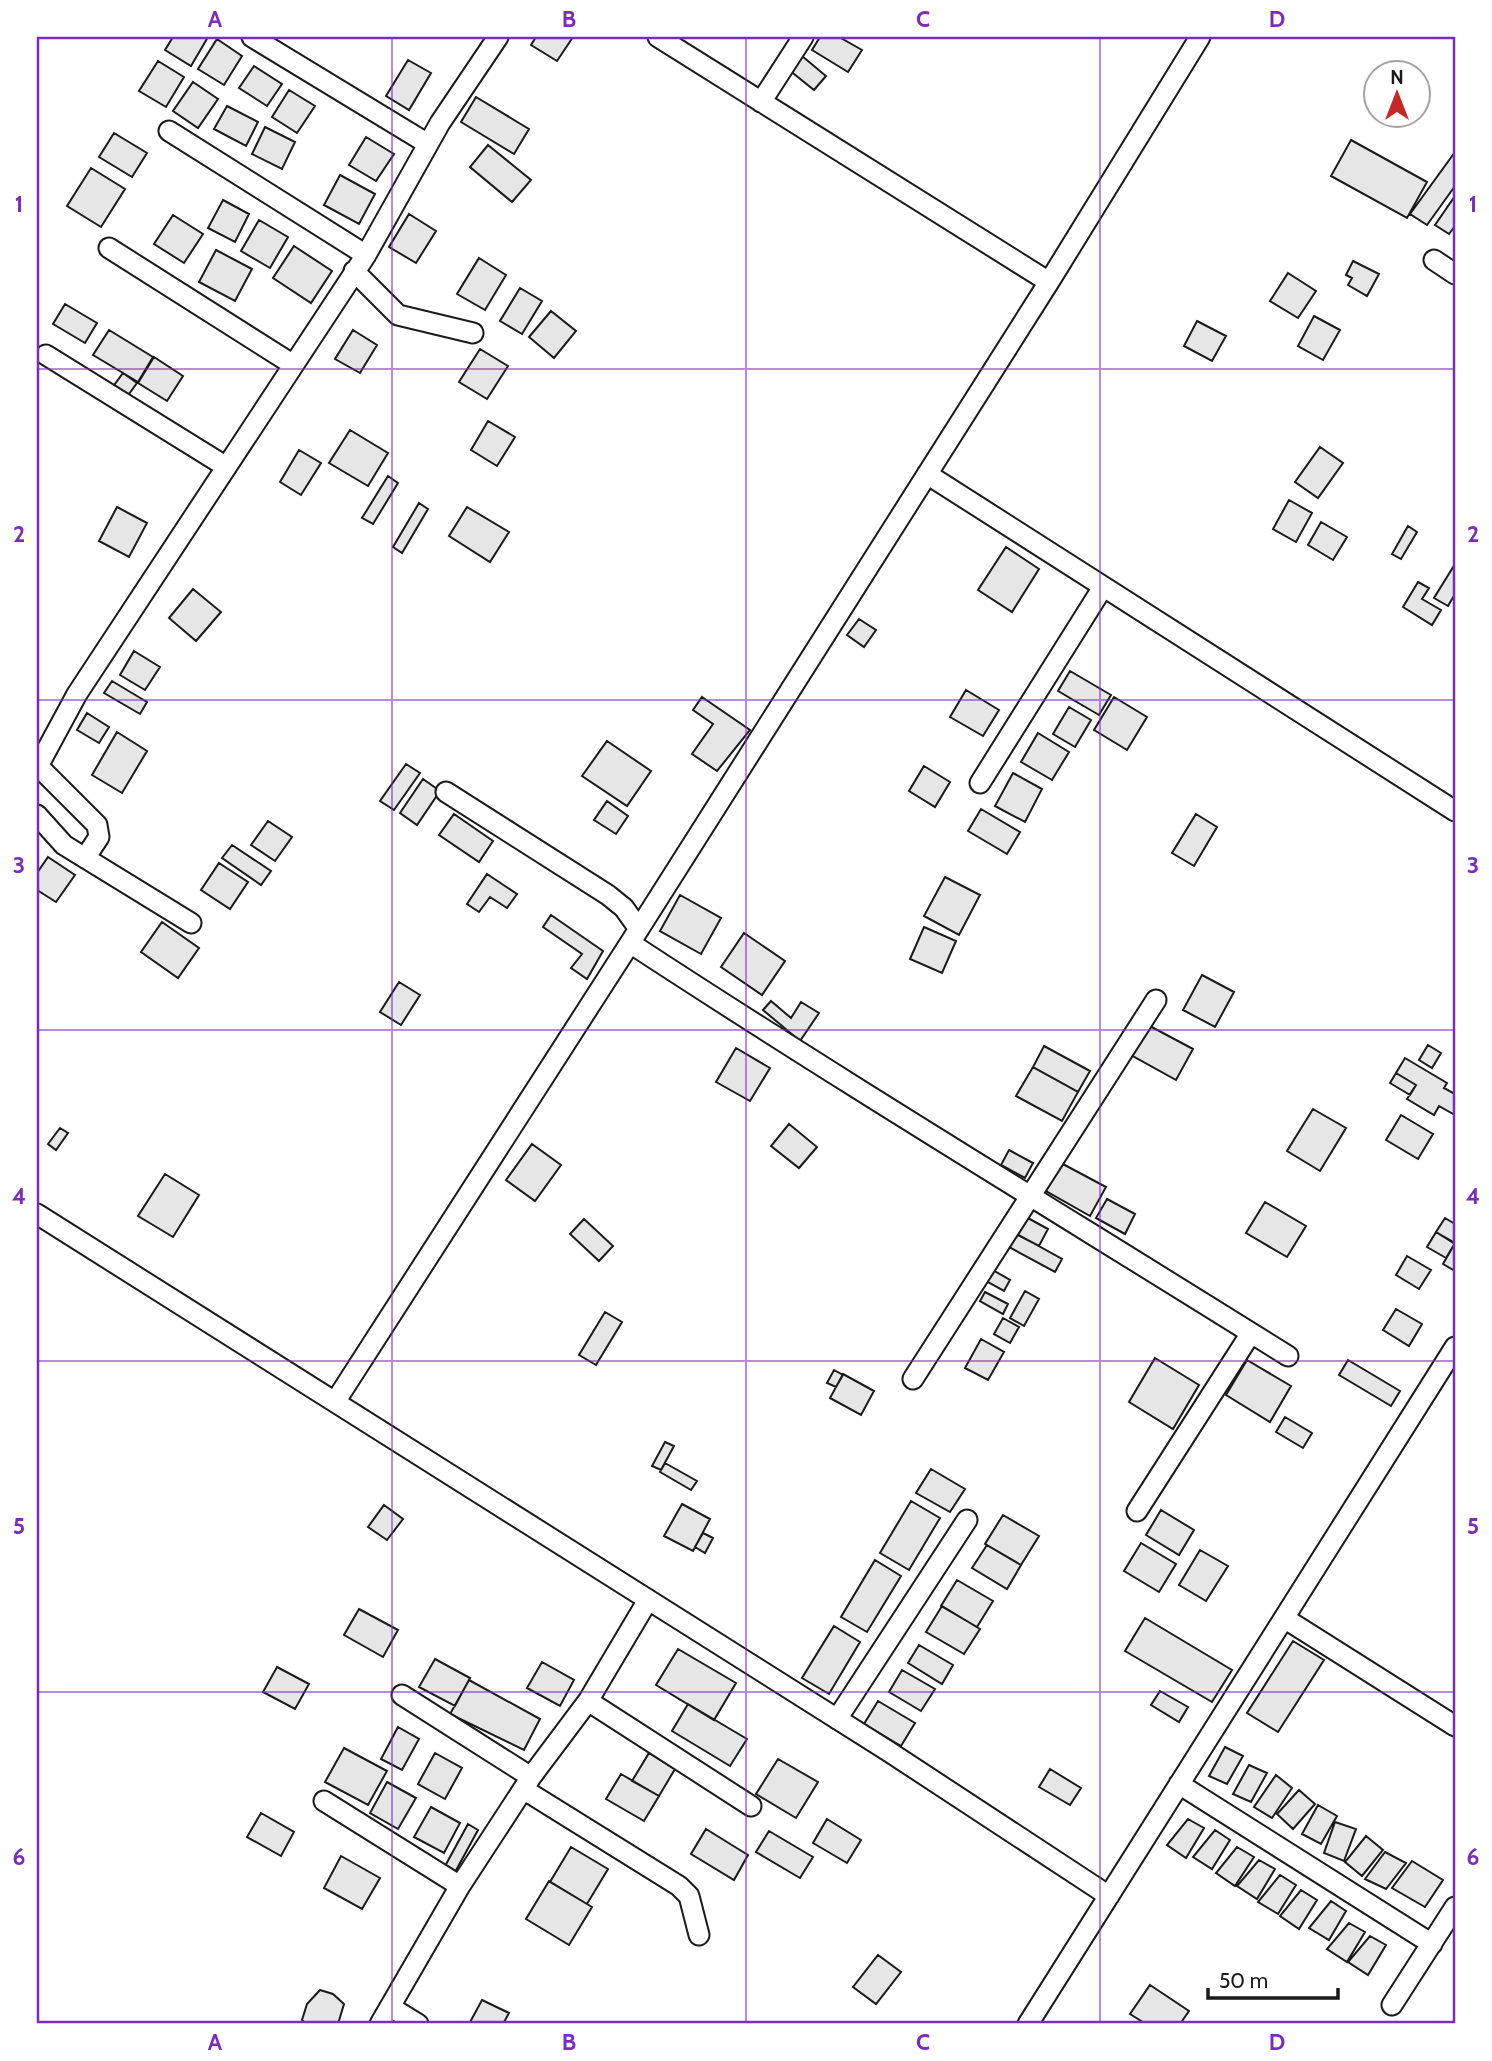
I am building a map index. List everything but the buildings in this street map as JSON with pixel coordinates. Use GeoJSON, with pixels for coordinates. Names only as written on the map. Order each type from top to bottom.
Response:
{"type":"FeatureCollection","features":[{"type":"Feature","properties":{"kind":"street"},"geometry":{"type":"LineString","coordinates":[[251,37],[428,144]]}},
{"type":"Feature","properties":{"kind":"street"},"geometry":{"type":"LineString","coordinates":[[85,858],[99,837],[97,825],[37,767],[76,694],[366,255],[428,144],[498,37]]}},
{"type":"Feature","properties":{"kind":"street"},"geometry":{"type":"LineString","coordinates":[[658,37],[1049,282]]}},
{"type":"Feature","properties":{"kind":"street"},"geometry":{"type":"LineString","coordinates":[[761,102],[803,37]]}},
{"type":"Feature","properties":{"kind":"street"},"geometry":{"type":"LineString","coordinates":[[335,1402],[635,936],[1049,282],[1200,37]]}},
{"type":"Feature","properties":{"kind":"street"},"geometry":{"type":"LineString","coordinates":[[169,131],[366,255]]}},
{"type":"Feature","properties":{"kind":"street"},"geometry":{"type":"LineString","coordinates":[[109,248],[292,364]]}},
{"type":"Feature","properties":{"kind":"street"},"geometry":{"type":"LineString","coordinates":[[1434,260],[1455,274]]}},
{"type":"Feature","properties":{"kind":"street"},"geometry":{"type":"LineString","coordinates":[[354,271],[398,315],[473,333]]}},
{"type":"Feature","properties":{"kind":"street"},"geometry":{"type":"LineString","coordinates":[[46,355],[225,466]]}},
{"type":"Feature","properties":{"kind":"street"},"geometry":{"type":"LineString","coordinates":[[927,474],[1455,811]]}},
{"type":"Feature","properties":{"kind":"street"},"geometry":{"type":"LineString","coordinates":[[980,783],[1103,587]]}},
{"type":"Feature","properties":{"kind":"street"},"geometry":{"type":"LineString","coordinates":[[446,792],[608,895],[624,908],[635,936],[810,1060],[1030,1193],[1288,1356]]}},
{"type":"Feature","properties":{"kind":"street"},"geometry":{"type":"LineString","coordinates":[[37,815],[64,845],[191,923]]}},
{"type":"Feature","properties":{"kind":"street"},"geometry":{"type":"LineString","coordinates":[[913,1379],[1156,1000]]}},
{"type":"Feature","properties":{"kind":"street"},"geometry":{"type":"LineString","coordinates":[[37,1214],[837,1719],[1109,1896]]}},
{"type":"Feature","properties":{"kind":"street"},"geometry":{"type":"LineString","coordinates":[[1137,1511],[1251,1333]]}},
{"type":"Feature","properties":{"kind":"street"},"geometry":{"type":"LineString","coordinates":[[1028,2024],[1455,1347]]}},
{"type":"Feature","properties":{"kind":"street"},"geometry":{"type":"LineString","coordinates":[[837,1719],[967,1520]]}},
{"type":"Feature","properties":{"kind":"street"},"geometry":{"type":"LineString","coordinates":[[380,2024],[392,2008],[460,1886],[527,1783],[588,1701],[648,1600]]}},
{"type":"Feature","properties":{"kind":"street"},"geometry":{"type":"LineString","coordinates":[[1284,1618],[1455,1726]]}},
{"type":"Feature","properties":{"kind":"street"},"geometry":{"type":"LineString","coordinates":[[402,1695],[679,1886],[689,1896],[699,1935]]}},
{"type":"Feature","properties":{"kind":"street"},"geometry":{"type":"LineString","coordinates":[[588,1701],[751,1806]]}},
{"type":"Feature","properties":{"kind":"street"},"geometry":{"type":"LineString","coordinates":[[1179,1784],[1432,1944]]}},
{"type":"Feature","properties":{"kind":"street"},"geometry":{"type":"LineString","coordinates":[[324,1801],[460,1886]]}},
{"type":"Feature","properties":{"kind":"street"},"geometry":{"type":"LineString","coordinates":[[1392,2005],[1455,1907]]}},
{"type":"Feature","properties":{"kind":"street"},"geometry":{"type":"LineString","coordinates":[[392,2008],[418,2024]]}}]}
